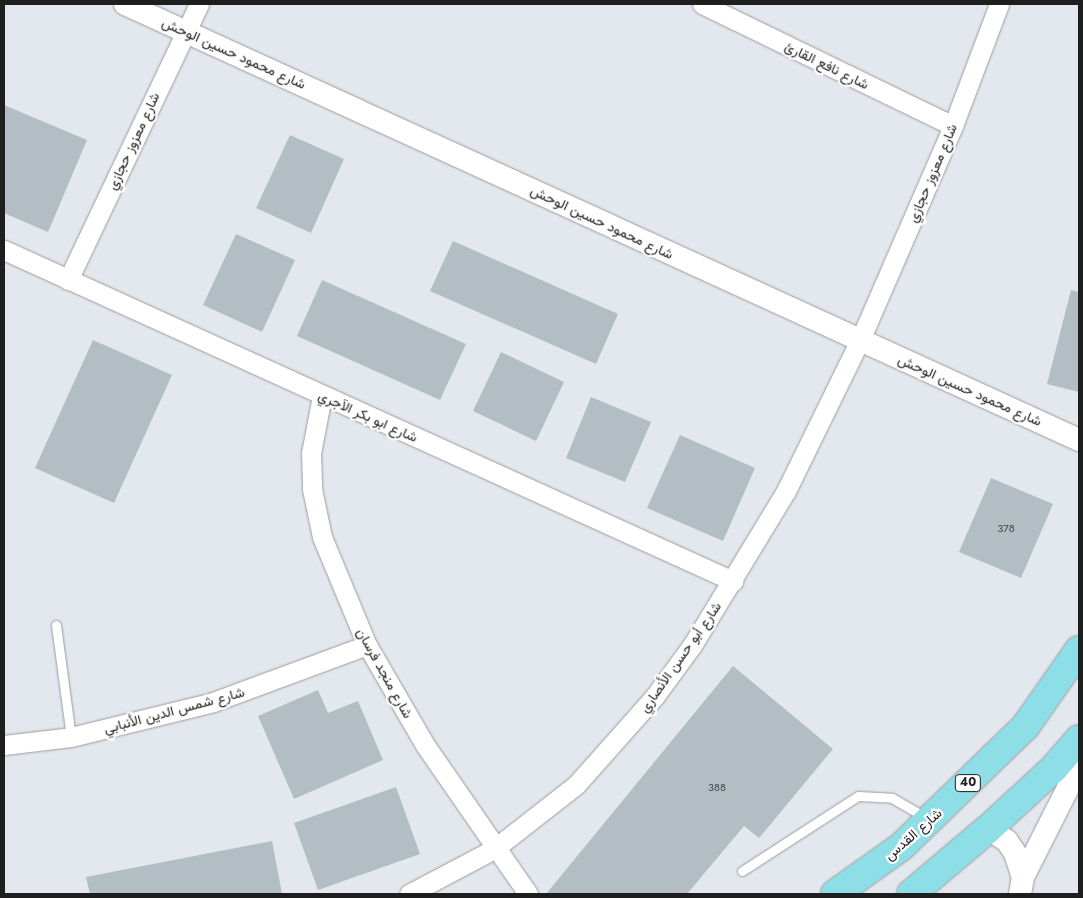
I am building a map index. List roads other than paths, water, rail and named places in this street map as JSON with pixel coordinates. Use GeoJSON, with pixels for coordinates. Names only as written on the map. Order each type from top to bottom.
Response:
{"type":"FeatureCollection","features":[{"type":"Feature","properties":{"kind":"highway","name":"شارع القدس"},"geometry":{"type":"LineString","coordinates":[[834,894],[902,846],[1025,727],[1079,650]]}},
{"type":"Feature","properties":{"kind":"highway"},"geometry":{"type":"LineString","coordinates":[[910,894],[988,829],[1054,768],[1079,738]]}},
{"type":"Feature","properties":{"kind":"street","name":"شارع محمود حسين الوحش"},"geometry":{"type":"LineString","coordinates":[[125,4],[1079,440]]}},
{"type":"Feature","properties":{"kind":"street","name":"شارع معزوز حجازي"},"geometry":{"type":"LineString","coordinates":[[68,280],[184,31],[199,4]]}},
{"type":"Feature","properties":{"kind":"street","name":"شارع نافع القارئ"},"geometry":{"type":"LineString","coordinates":[[702,4],[953,126]]}},
{"type":"Feature","properties":{"kind":"street","name":"شارع معزوز حجازي"},"geometry":{"type":"LineString","coordinates":[[860,340],[953,126],[999,4]]}},
{"type":"Feature","properties":{"kind":"street","name":"شارع ابو بكر الآجري"},"geometry":{"type":"LineString","coordinates":[[4,250],[733,581]]}},
{"type":"Feature","properties":{"kind":"street","name":"شارع أبو حسن الأنصاري"},"geometry":{"type":"LineString","coordinates":[[409,894],[494,849],[576,785],[610,749],[655,696],[733,581],[786,491],[860,340]]}},
{"type":"Feature","properties":{"kind":"street","name":"شارع منجد فرسان"},"geometry":{"type":"LineString","coordinates":[[322,396],[311,453],[312,489],[322,538],[367,645],[425,745],[494,849],[528,894]]}},
{"type":"Feature","properties":{"kind":"street","name":"شارع شمس الدين الأنبابي"},"geometry":{"type":"LineString","coordinates":[[4,744],[71,737],[213,702],[367,645]]}},
{"type":"Feature","properties":{"kind":"street"},"geometry":{"type":"LineString","coordinates":[[1021,886],[1079,766]]}},
{"type":"Feature","properties":{"kind":"street"},"geometry":{"type":"LineString","coordinates":[[988,829],[1007,841],[1015,853],[1021,886]]}},
{"type":"Feature","properties":{"kind":"lane"},"geometry":{"type":"LineString","coordinates":[[56,625],[71,737]]}},
{"type":"Feature","properties":{"kind":"lane"},"geometry":{"type":"LineString","coordinates":[[742,871],[858,796],[892,798],[930,820]]}}]}
